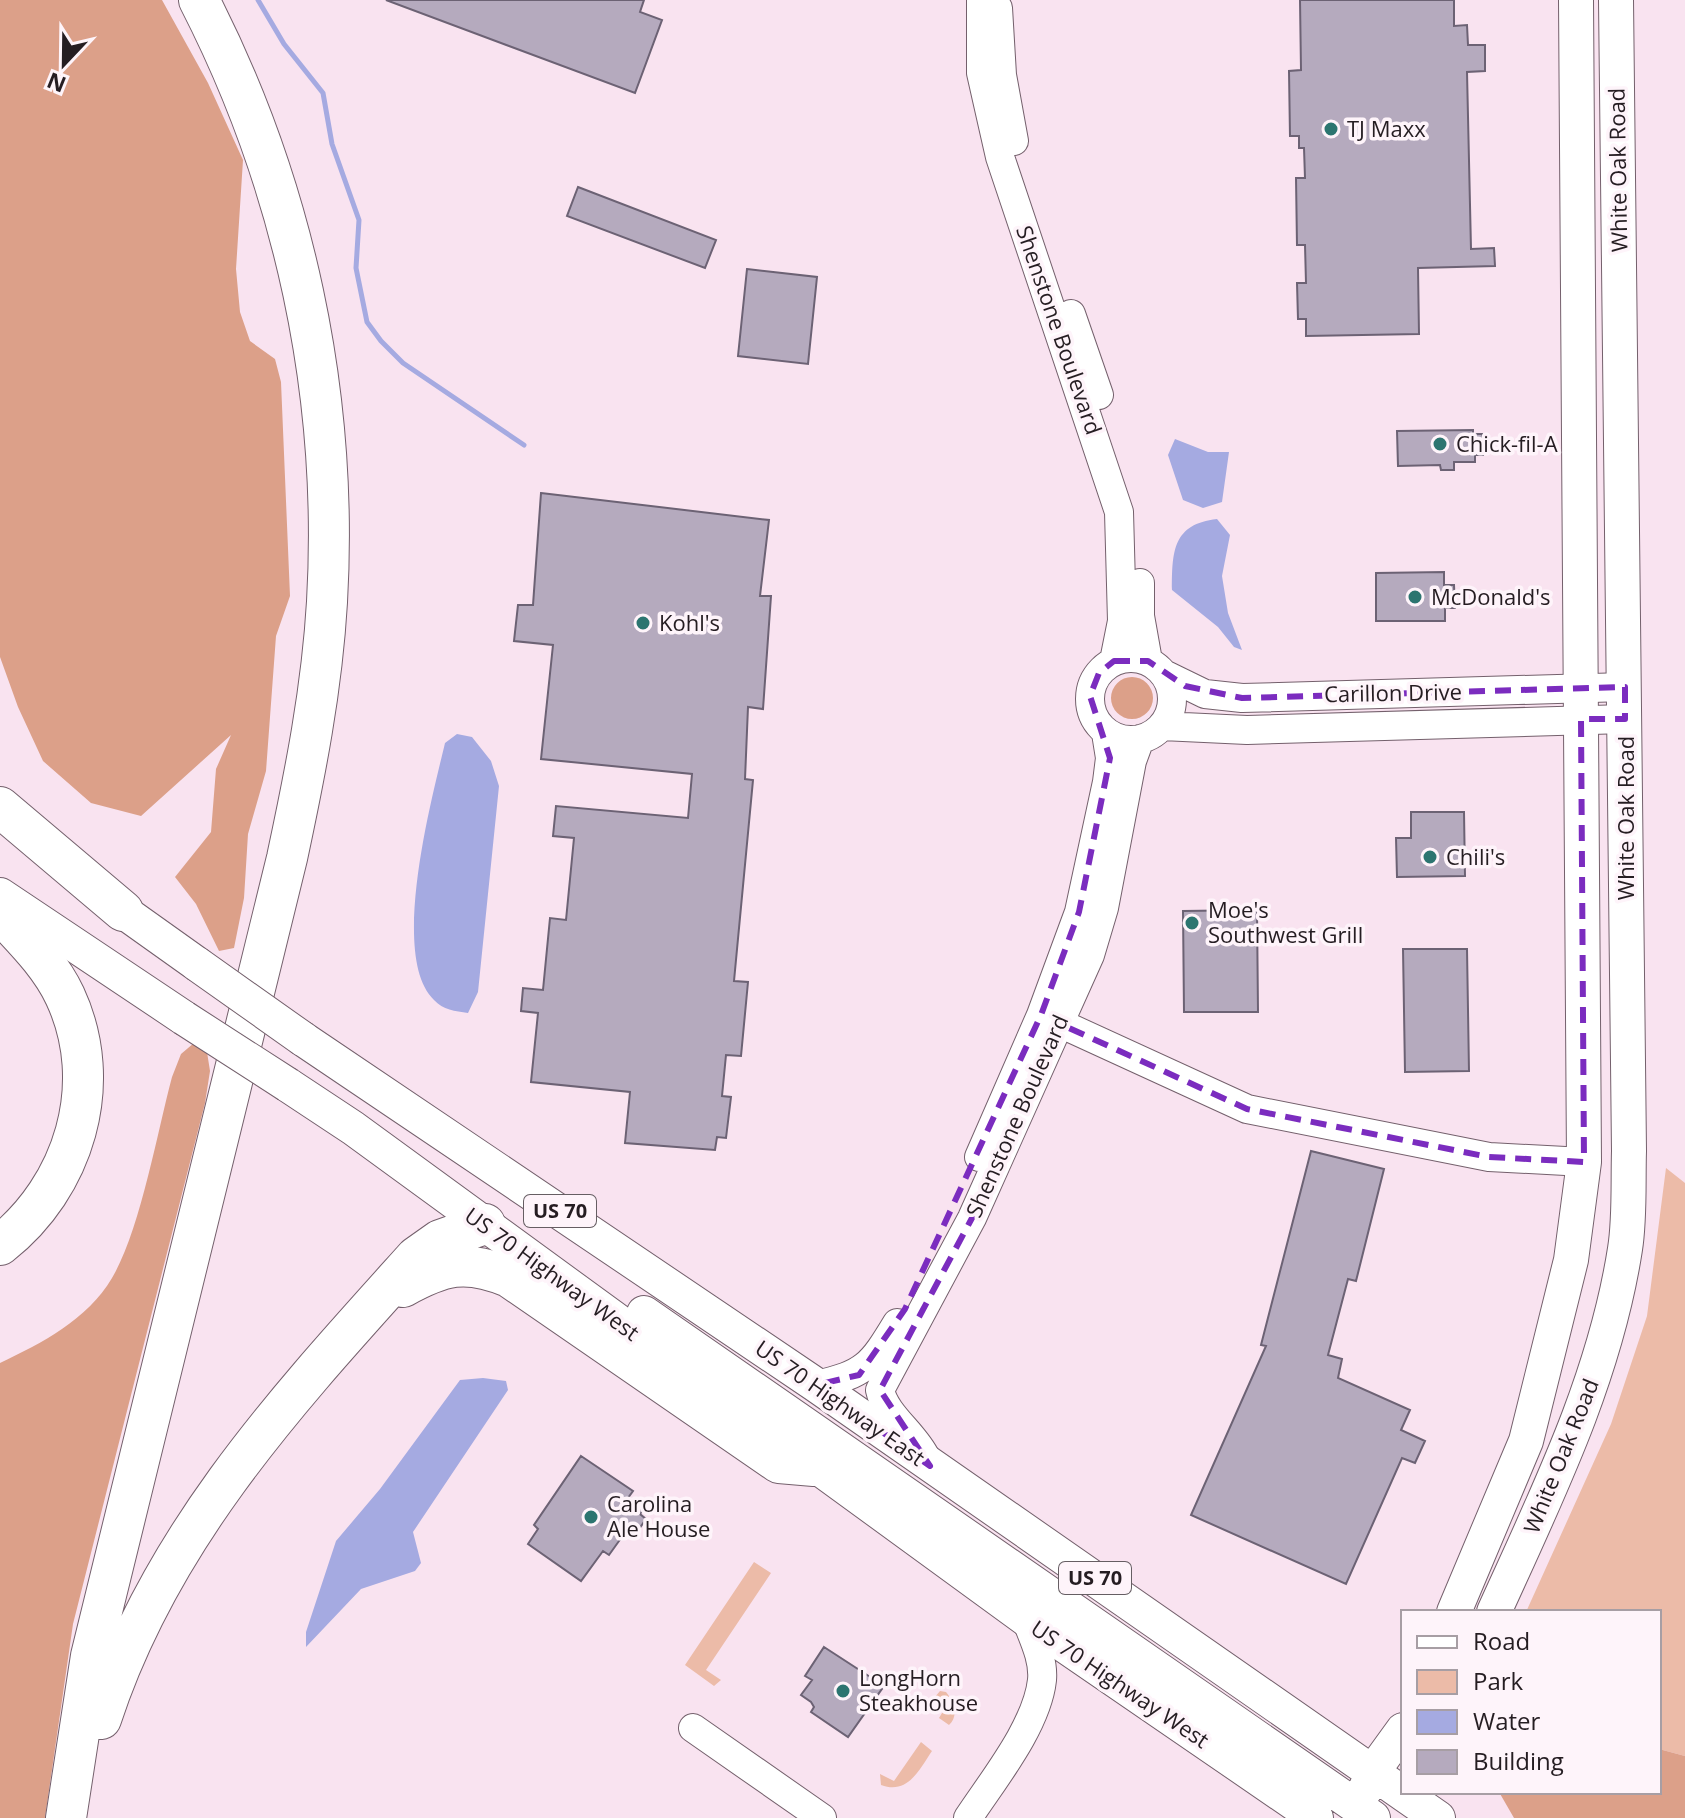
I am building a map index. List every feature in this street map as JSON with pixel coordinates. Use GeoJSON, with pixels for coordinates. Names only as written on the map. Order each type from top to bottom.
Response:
{"type":"FeatureCollection","features":[{"type":"Feature","properties":{"kind":"highway"},"geometry":{"type":"LineString","coordinates":[[68,1818],[91,1656],[287,858],[308,758],[327,601],[328,499],[323,399],[310,322],[291,237],[264,145],[199,0]]}},
{"type":"Feature","properties":{"kind":"highway"},"geometry":{"type":"LineString","coordinates":[[0,807],[123,911]]}},
{"type":"Feature","properties":{"kind":"highway"},"geometry":{"type":"LineString","coordinates":[[0,913],[38,954],[65,995],[83,1061],[80,1117],[60,1176],[30,1219],[0,1245]]}},
{"type":"Feature","properties":{"kind":"highway"},"geometry":{"type":"LineString","coordinates":[[68,1818],[116,1674],[162,1576],[219,1486],[252,1443],[416,1257],[440,1240],[485,1224]]}},
{"type":"Feature","properties":{"kind":"highway"},"geometry":{"type":"LineString","coordinates":[[372,1305],[445,1267],[489,1268],[509,1277],[779,1463],[814,1466]]}},
{"type":"Feature","properties":{"kind":"main road","name":"White Oak Road"},"geometry":{"type":"LineString","coordinates":[[1455,1610],[1526,1441],[1571,1260],[1584,1162],[1576,0]]}},
{"type":"Feature","properties":{"kind":"main road","name":"White Oak Road"},"geometry":{"type":"LineString","coordinates":[[1495,1610],[1561,1465],[1591,1387],[1612,1317],[1625,1247],[1629,1151],[1616,0]]}},
{"type":"Feature","properties":{"kind":"main road","name":"US 70"},"geometry":{"type":"LineString","coordinates":[[0,827],[123,911]]}},
{"type":"Feature","properties":{"kind":"main road","name":"US 70 Highway West"},"geometry":{"type":"LineString","coordinates":[[0,895],[353,1128],[814,1466]]}},
{"type":"Feature","properties":{"kind":"main road","name":"US 70 Highway East"},"geometry":{"type":"LineString","coordinates":[[123,911],[303,1039],[816,1385],[1374,1770]]}},
{"type":"Feature","properties":{"kind":"main road"},"geometry":{"type":"LineString","coordinates":[[485,1224],[551,1248],[1361,1815],[1374,1770],[1401,1733]]}},
{"type":"Feature","properties":{"kind":"main road","name":"US 70"},"geometry":{"type":"LineString","coordinates":[[814,1466],[1026,1619]]}},
{"type":"Feature","properties":{"kind":"main road","name":"US 70 Highway West"},"geometry":{"type":"LineString","coordinates":[[1026,1619],[1316,1818]]}},
{"type":"Feature","properties":{"kind":"main road","name":"US 70"},"geometry":{"type":"LineString","coordinates":[[1374,1770],[1406,1802],[1438,1818]]}},
{"type":"Feature","properties":{"kind":"street","name":"Shenstone Boulevard"},"geometry":{"type":"LineString","coordinates":[[981,0],[979,55],[997,144],[1119,512],[1122,621],[1114,661]]}},
{"type":"Feature","properties":{"kind":"street","name":"Shenstone Boulevard"},"geometry":{"type":"LineString","coordinates":[[997,0],[1002,75],[1017,152],[1134,491],[1140,541],[1140,616],[1157,668]]}},
{"type":"Feature","properties":{"kind":"street"},"geometry":{"type":"LineString","coordinates":[[1136,657],[1157,668],[1173,699],[1151,732],[1124,739],[1106,733],[1093,713],[1090,696],[1099,673],[1114,661],[1136,657]]}},
{"type":"Feature","properties":{"kind":"street","name":"Carillon Drive"},"geometry":{"type":"LineString","coordinates":[[1157,668],[1205,694],[1242,698],[1625,703]]}},
{"type":"Feature","properties":{"kind":"street","name":"Carillon Drive"},"geometry":{"type":"LineString","coordinates":[[1151,732],[1247,730],[1581,704]]}},
{"type":"Feature","properties":{"kind":"street","name":"Shenstone Boulevard"},"geometry":{"type":"LineString","coordinates":[[816,1385],[859,1375],[883,1347],[955,1211],[1050,1019],[1090,955],[1104,908],[1129,773],[1151,732]]}},
{"type":"Feature","properties":{"kind":"street","name":"Shenstone Boulevard"},"geometry":{"type":"LineString","coordinates":[[930,1466],[917,1440],[883,1401],[880,1390],[972,1218],[1050,1019],[1079,912],[1107,782],[1110,758],[1106,733]]}},
{"type":"Feature","properties":{"kind":"street"},"geometry":{"type":"LineString","coordinates":[[1050,1019],[1247,1109],[1478,1156],[1584,1162]]}},
{"type":"Feature","properties":{"kind":"street"},"geometry":{"type":"LineString","coordinates":[[970,1814],[1012,1752],[1033,1710],[1042,1679],[1040,1658],[1026,1619]]}},
{"type":"Feature","properties":{"kind":"street"},"geometry":{"type":"LineString","coordinates":[[693,1728],[822,1818]]}},
{"type":"Feature","properties":{"kind":"highlighted area"},"geometry":{"type":"Polygon","coordinates":[[[1114,661],[1148,661],[1185,686],[1242,698],[1625,687],[1625,719],[1581,719],[1584,1162],[1489,1157],[1247,1109],[1058,1023],[972,1218],[880,1390],[930,1466],[816,1385],[859,1375],[905,1309],[1041,1015],[1079,912],[1110,758],[1090,696],[1099,673],[1114,661]]]}},
{"type":"Feature","properties":{"kind":"green space"},"geometry":{"type":"Polygon","coordinates":[[[1666,1168],[1685,1183],[1685,1756],[1661,1750],[1661,1610],[1527,1610],[1611,1424],[1647,1316],[1666,1168]]]}},
{"type":"Feature","properties":{"kind":"green space"},"geometry":{"type":"Polygon","coordinates":[[[754,1562],[771,1573],[706,1670],[721,1680],[714,1686],[685,1665],[754,1562]]]}},
{"type":"Feature","properties":{"kind":"green space"},"geometry":{"type":"Polygon","coordinates":[[[940,1691],[946,1692],[953,1704],[955,1713],[949,1725],[939,1718],[945,1708],[934,1698],[940,1691]]]}},
{"type":"Feature","properties":{"kind":"green space"},"geometry":{"type":"Polygon","coordinates":[[[921,1742],[932,1751],[912,1779],[899,1787],[881,1785],[880,1774],[894,1781],[921,1742]]]}},
{"type":"Feature","properties":{"kind":"shaded area"},"geometry":{"type":"Polygon","coordinates":[[[0,0],[162,0],[208,83],[243,160],[236,269],[240,312],[250,341],[275,359],[281,382],[290,596],[276,636],[266,771],[248,834],[244,898],[234,948],[219,951],[196,904],[175,877],[211,832],[216,769],[231,735],[141,816],[91,803],[43,761],[18,707],[0,657],[0,0]]]}},
{"type":"Feature","properties":{"kind":"shaded area"},"geometry":{"type":"Polygon","coordinates":[[[1132,677],[1147,683],[1153,698],[1147,713],[1132,719],[1117,713],[1111,698],[1117,683],[1132,677]]]}},
{"type":"Feature","properties":{"kind":"shaded area"},"geometry":{"type":"Polygon","coordinates":[[[194,1043],[207,1052],[210,1071],[205,1103],[73,1624],[45,1818],[0,1818],[0,1363],[77,1318],[112,1278],[139,1209],[172,1077],[181,1054],[194,1043]]]}},
{"type":"Feature","properties":{"kind":"shaded area"},"geometry":{"type":"Polygon","coordinates":[[[1661,1750],[1685,1756],[1685,1818],[1514,1818],[1500,1794],[1661,1794],[1661,1750]]]}},
{"type":"Feature","properties":{"kind":"water"},"geometry":{"type":"Polygon","coordinates":[[[1175,439],[1208,452],[1229,452],[1222,502],[1203,508],[1183,500],[1168,455],[1175,439]]]}},
{"type":"Feature","properties":{"kind":"water"},"geometry":{"type":"Polygon","coordinates":[[[1217,519],[1230,535],[1222,576],[1228,613],[1242,650],[1234,647],[1218,627],[1172,590],[1175,552],[1183,533],[1202,522],[1217,519]]]}},
{"type":"Feature","properties":{"kind":"water"},"geometry":{"type":"Polygon","coordinates":[[[457,734],[472,737],[491,761],[499,786],[478,992],[468,1013],[445,1008],[434,1000],[421,979],[415,949],[414,914],[418,876],[431,800],[445,743],[457,734]]]}},
{"type":"Feature","properties":{"kind":"water"},"geometry":{"type":"Polygon","coordinates":[[[483,1378],[506,1381],[508,1390],[413,1532],[421,1563],[415,1571],[361,1589],[306,1647],[306,1632],[336,1541],[380,1489],[460,1380],[483,1378]]]}},
{"type":"Feature","properties":{"kind":"building"},"geometry":{"type":"Polygon","coordinates":[[[386,0],[644,0],[640,12],[662,20],[635,93],[386,0]]]}},
{"type":"Feature","properties":{"kind":"building"},"geometry":{"type":"Polygon","coordinates":[[[1300,0],[1454,0],[1454,26],[1467,25],[1468,45],[1485,45],[1485,71],[1467,72],[1471,249],[1494,248],[1495,266],[1418,268],[1419,334],[1306,336],[1306,319],[1298,319],[1297,283],[1306,283],[1305,245],[1297,245],[1296,178],[1305,178],[1304,148],[1299,148],[1299,136],[1290,136],[1289,71],[1301,70],[1300,0]]]}},
{"type":"Feature","properties":{"kind":"building"},"geometry":{"type":"Polygon","coordinates":[[[578,187],[716,240],[705,268],[567,216],[578,187]]]}},
{"type":"Feature","properties":{"kind":"building"},"geometry":{"type":"Polygon","coordinates":[[[747,269],[817,277],[808,364],[738,356],[747,269]]]}},
{"type":"Feature","properties":{"kind":"building","name":"Chick-fil-A"},"geometry":{"type":"Polygon","coordinates":[[[1473,430],[1473,434],[1482,434],[1483,455],[1475,455],[1475,462],[1454,462],[1454,470],[1441,470],[1440,465],[1398,466],[1397,431],[1473,430]]]}},
{"type":"Feature","properties":{"kind":"building"},"geometry":{"type":"Polygon","coordinates":[[[541,493],[769,520],[760,596],[771,596],[763,709],[748,707],[745,779],[753,780],[734,981],[748,982],[741,1056],[726,1055],[722,1096],[731,1097],[726,1138],[717,1137],[715,1150],[625,1143],[630,1092],[531,1082],[538,1013],[521,1011],[523,988],[543,990],[550,918],[566,920],[574,838],[553,836],[556,806],[688,818],[692,774],[541,759],[553,645],[514,641],[518,605],[533,605],[541,493]]]}},
{"type":"Feature","properties":{"kind":"building","name":"McDonald's"},"geometry":{"type":"Polygon","coordinates":[[[1444,572],[1444,585],[1454,585],[1455,608],[1445,608],[1445,621],[1376,621],[1376,573],[1444,572]]]}},
{"type":"Feature","properties":{"kind":"building","name":"Chili's"},"geometry":{"type":"Polygon","coordinates":[[[1411,812],[1464,812],[1465,876],[1397,877],[1396,838],[1411,838],[1411,812]]]}},
{"type":"Feature","properties":{"kind":"building"},"geometry":{"type":"Polygon","coordinates":[[[1257,910],[1258,1012],[1184,1012],[1183,911],[1257,910]]]}},
{"type":"Feature","properties":{"kind":"building"},"geometry":{"type":"Polygon","coordinates":[[[1403,949],[1467,949],[1469,1071],[1405,1072],[1403,949]]]}},
{"type":"Feature","properties":{"kind":"building"},"geometry":{"type":"Polygon","coordinates":[[[1311,1151],[1384,1169],[1356,1281],[1348,1279],[1328,1355],[1342,1359],[1338,1378],[1410,1410],[1401,1430],[1425,1441],[1415,1463],[1402,1458],[1346,1584],[1191,1515],[1266,1346],[1261,1345],[1311,1151]]]}},
{"type":"Feature","properties":{"kind":"building","name":"Carolina Ale House"},"geometry":{"type":"Polygon","coordinates":[[[581,1456],[633,1491],[628,1498],[644,1509],[640,1514],[646,1519],[637,1532],[629,1527],[609,1555],[603,1551],[581,1581],[528,1544],[538,1529],[534,1525],[581,1456]]]}},
{"type":"Feature","properties":{"kind":"building","name":"LongHorn Steakhouse"},"geometry":{"type":"Polygon","coordinates":[[[824,1647],[884,1686],[848,1737],[811,1712],[814,1707],[801,1695],[812,1680],[805,1676],[824,1647]]]}},
{"type":"Feature","properties":{"kind":"waterway"},"geometry":{"type":"LineString","coordinates":[[258,0],[284,44],[323,93],[332,144],[359,220],[356,268],[367,322],[403,363],[524,445]]}},
{"type":"Feature","properties":{"kind":"place","name":"TJ Maxx"},"geometry":{"type":"Point","coordinates":[1331,129]}},
{"type":"Feature","properties":{"kind":"place","name":"Chick-fil-A"},"geometry":{"type":"Point","coordinates":[1440,444]}},
{"type":"Feature","properties":{"kind":"place","name":"McDonald's"},"geometry":{"type":"Point","coordinates":[1415,597]}},
{"type":"Feature","properties":{"kind":"place","name":"Kohl's"},"geometry":{"type":"Point","coordinates":[643,623]}},
{"type":"Feature","properties":{"kind":"place","name":"Chili's"},"geometry":{"type":"Point","coordinates":[1430,857]}},
{"type":"Feature","properties":{"kind":"place","name":"Moe's Southwest Grill"},"geometry":{"type":"Point","coordinates":[1192,923]}},
{"type":"Feature","properties":{"kind":"place","name":"Carolina Ale House"},"geometry":{"type":"Point","coordinates":[591,1517]}},
{"type":"Feature","properties":{"kind":"place","name":"LongHorn Steakhouse"},"geometry":{"type":"Point","coordinates":[843,1691]}}]}
